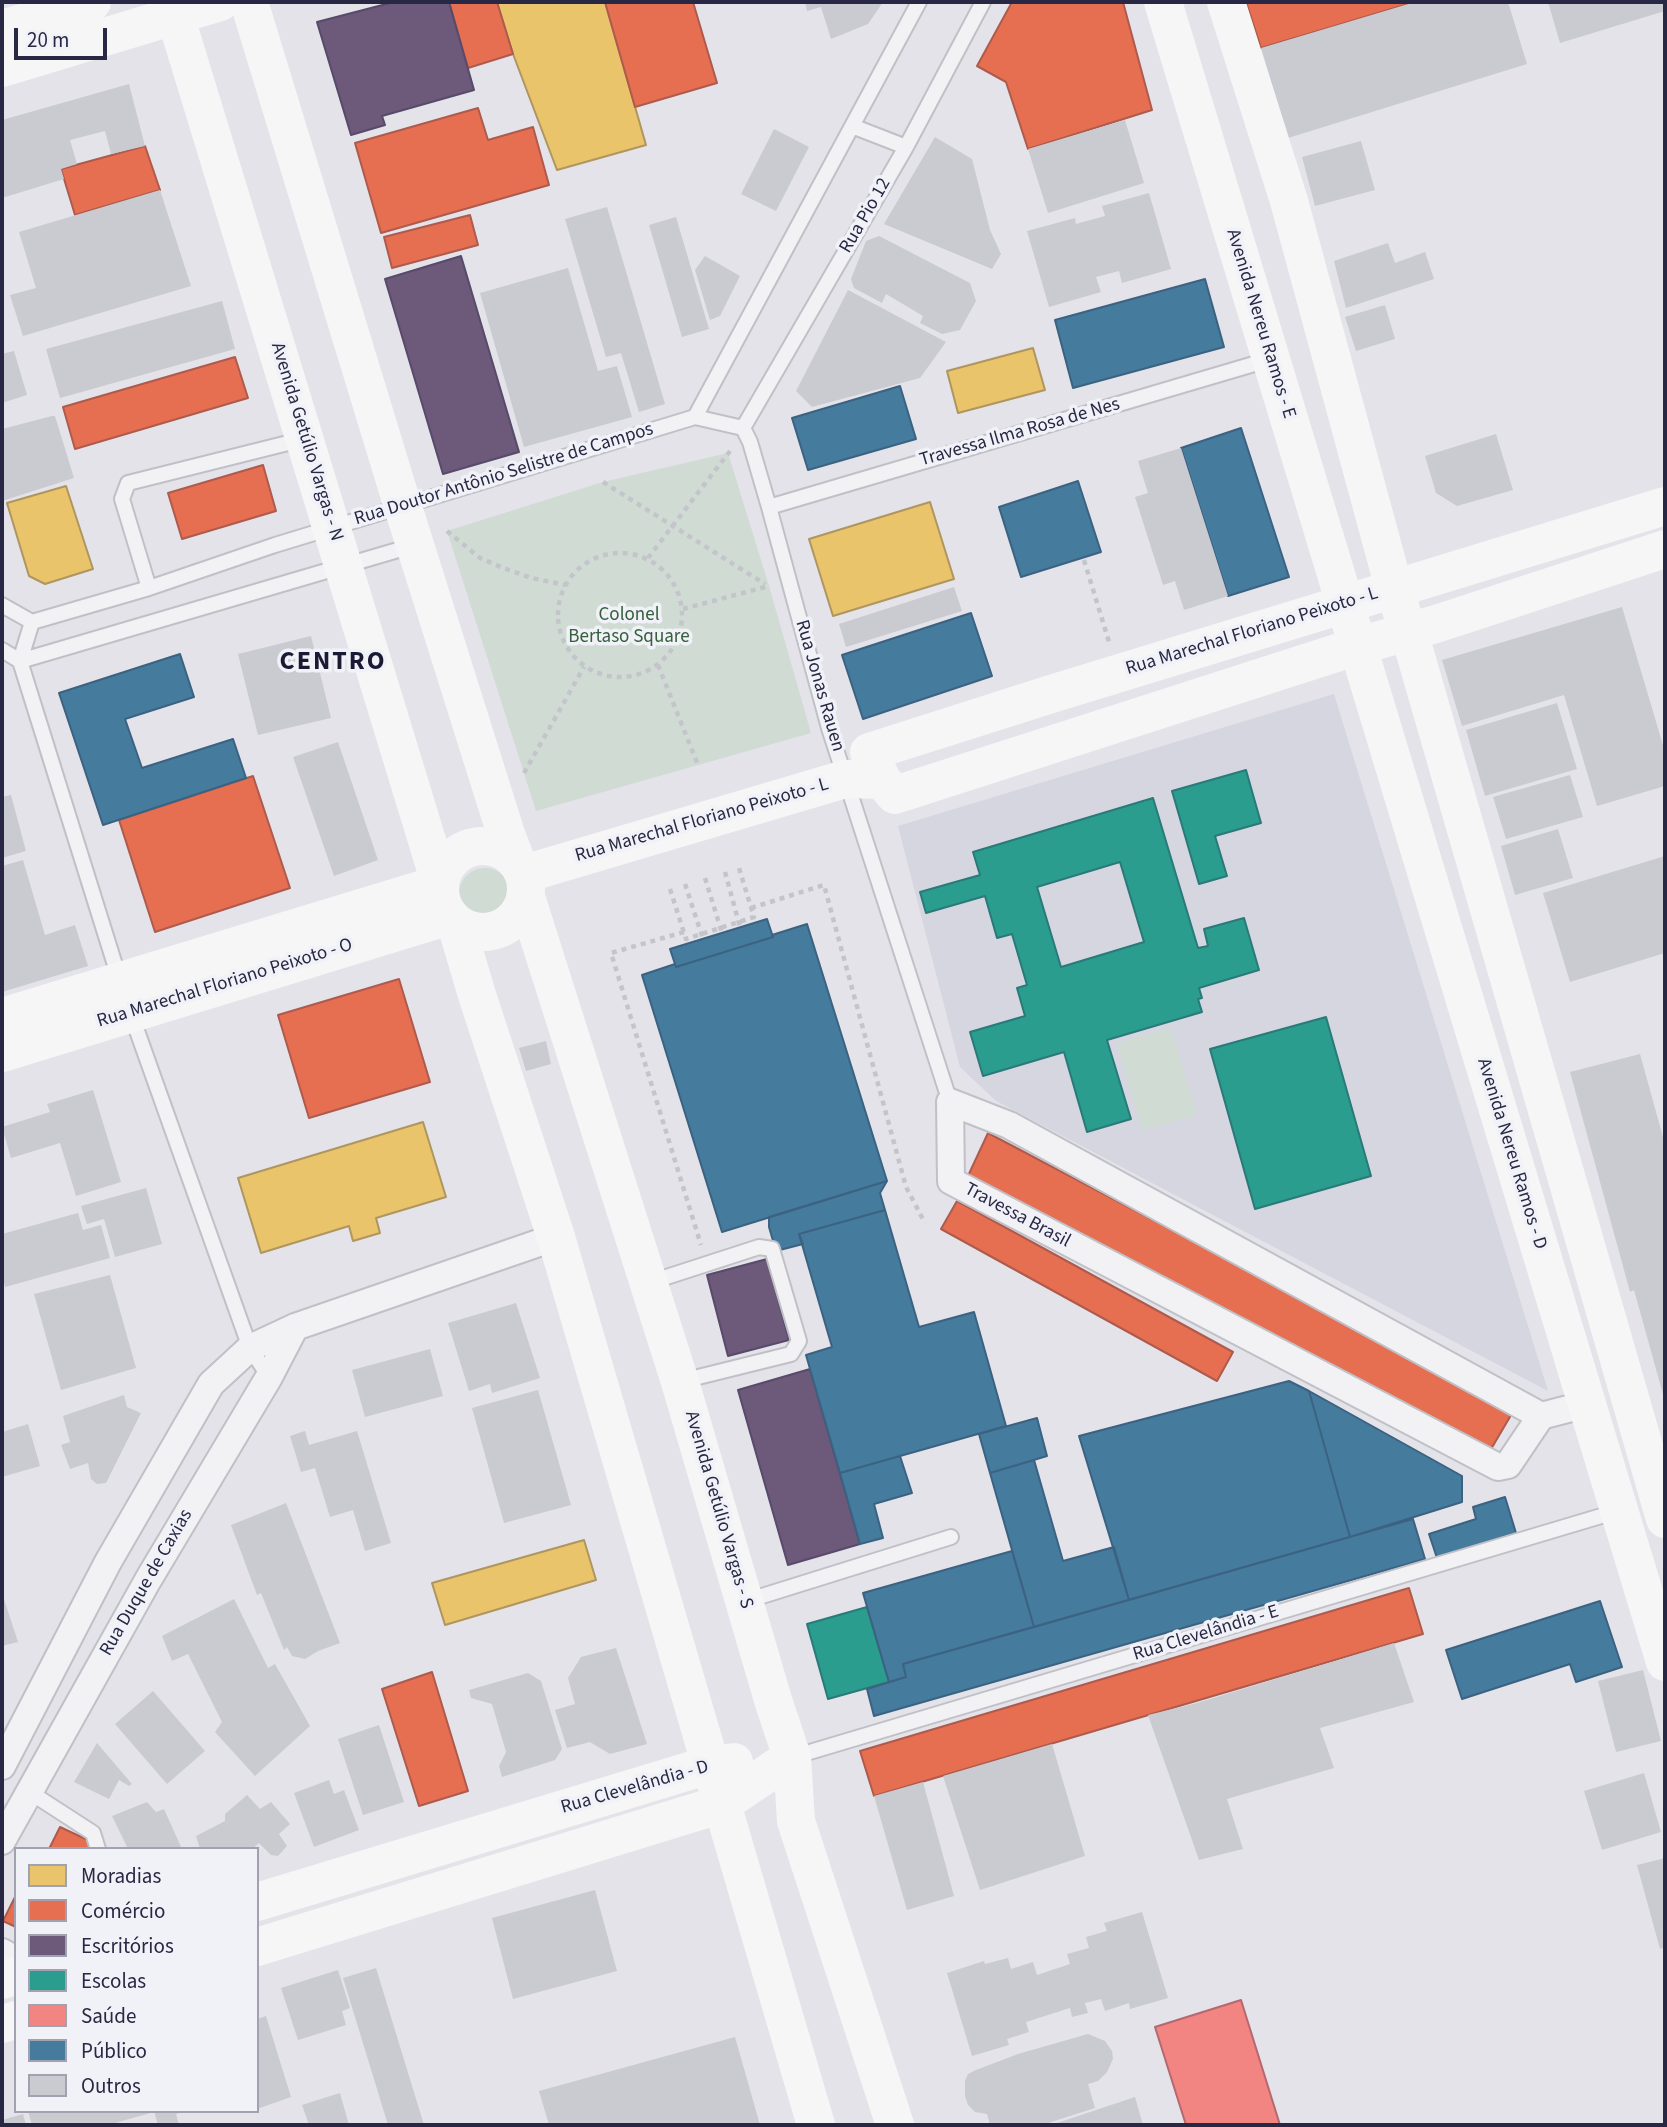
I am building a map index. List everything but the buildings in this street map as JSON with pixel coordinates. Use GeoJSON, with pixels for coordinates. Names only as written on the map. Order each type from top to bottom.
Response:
{"type":"FeatureCollection","features":[{"type":"Feature","properties":{"kind":"street"},"geometry":{"type":"LineString","coordinates":[[2,29],[92,2]]}},
{"type":"Feature","properties":{"kind":"street"},"geometry":{"type":"LineString","coordinates":[[2,68],[173,9],[220,2]]}},
{"type":"Feature","properties":{"kind":"street"},"geometry":{"type":"LineString","coordinates":[[249,2],[402,507],[431,538],[491,787],[522,877],[517,916],[509,925],[499,930],[477,932],[466,929],[446,902]]}},
{"type":"Feature","properties":{"kind":"street","name":"Avenida Nereu Ramos - E"},"geometry":{"type":"LineString","coordinates":[[1163,2],[1358,646]]}},
{"type":"Feature","properties":{"kind":"street"},"geometry":{"type":"LineString","coordinates":[[1226,2],[1289,201],[1394,589],[1663,1500]]}},
{"type":"Feature","properties":{"kind":"street","name":"Avenida Getúlio Vargas - N"},"geometry":{"type":"LineString","coordinates":[[173,9],[446,902]]}},
{"type":"Feature","properties":{"kind":"street","name":"Rua Marechal Floriano Peixoto - L"},"geometry":{"type":"LineString","coordinates":[[522,877],[864,779],[869,752],[1665,506]]}},
{"type":"Feature","properties":{"kind":"street"},"geometry":{"type":"LineString","coordinates":[[864,779],[895,795],[1665,549]]}},
{"type":"Feature","properties":{"kind":"street","name":"Avenida Nereu Ramos - D"},"geometry":{"type":"LineString","coordinates":[[1358,646],[1665,1662]]}},
{"type":"Feature","properties":{"kind":"street"},"geometry":{"type":"LineString","coordinates":[[522,877],[505,852],[492,846],[477,846],[464,850],[452,858],[444,870],[446,902],[556,1237],[816,2125]]}},
{"type":"Feature","properties":{"kind":"street","name":"Avenida Getúlio Vargas - S"},"geometry":{"type":"LineString","coordinates":[[522,877],[680,1382],[792,1757],[796,1821],[895,2125]]}},
{"type":"Feature","properties":{"kind":"street","name":"Rua Marechal Floriano Peixoto - O"},"geometry":{"type":"LineString","coordinates":[[2,1017],[125,997],[446,902]]}},
{"type":"Feature","properties":{"kind":"street","name":"Rua Marechal Floriano Peixoto - O"},"geometry":{"type":"LineString","coordinates":[[2,1053],[125,997]]}},
{"type":"Feature","properties":{"kind":"street"},"geometry":{"type":"LineString","coordinates":[[950,1102],[1009,1125],[1541,1416],[1587,1405]]}},
{"type":"Feature","properties":{"kind":"street","name":"Travessa Brasil"},"geometry":{"type":"LineString","coordinates":[[950,1102],[951,1181],[1497,1467],[1508,1465],[1541,1416]]}},
{"type":"Feature","properties":{"kind":"street"},"geometry":{"type":"LineString","coordinates":[[2,1766],[108,1562],[211,1384],[250,1348],[295,1327],[556,1237]]}},
{"type":"Feature","properties":{"kind":"street","name":"Rua Duque de Caxias"},"geometry":{"type":"LineString","coordinates":[[2,1841],[148,1580],[269,1377],[295,1327]]}},
{"type":"Feature","properties":{"kind":"street","name":"Rua Clevelândia - E"},"geometry":{"type":"LineString","coordinates":[[1620,1510],[1663,1500]]}},
{"type":"Feature","properties":{"kind":"street","name":"Rua Clevelândia - D"},"geometry":{"type":"LineString","coordinates":[[259,1901],[709,1765],[792,1757]]}},
{"type":"Feature","properties":{"kind":"street","name":"Rua Clevelândia - D"},"geometry":{"type":"LineString","coordinates":[[259,1946],[722,1804],[792,1757]]}},
{"type":"Feature","properties":{"kind":"lane"},"geometry":{"type":"LineString","coordinates":[[743,428],[695,417],[919,2]]}},
{"type":"Feature","properties":{"kind":"lane","name":"Rua Pio 12"},"geometry":{"type":"LineString","coordinates":[[743,428],[906,147],[983,2]]}},
{"type":"Feature","properties":{"kind":"lane"},"geometry":{"type":"LineString","coordinates":[[852,126],[906,147]]}},
{"type":"Feature","properties":{"kind":"lane","name":"Travessa Ilma Rosa de Nes"},"geometry":{"type":"LineString","coordinates":[[769,507],[1271,359]]}},
{"type":"Feature","properties":{"kind":"lane","name":"Rua Doutor Antônio Selistre de Campos"},"geometry":{"type":"LineString","coordinates":[[32,622],[149,588],[332,527],[695,417]]}},
{"type":"Feature","properties":{"kind":"lane","name":"Rua Jonas Rauen"},"geometry":{"type":"LineString","coordinates":[[743,428],[864,779],[950,1102]]}},
{"type":"Feature","properties":{"kind":"lane"},"geometry":{"type":"LineString","coordinates":[[149,588],[122,499],[128,483],[305,439]]}},
{"type":"Feature","properties":{"kind":"lane"},"geometry":{"type":"LineString","coordinates":[[2,650],[20,660],[431,538]]}},
{"type":"Feature","properties":{"kind":"lane"},"geometry":{"type":"LineString","coordinates":[[2,605],[32,622],[20,660],[125,997],[250,1348],[269,1377]]}},
{"type":"Feature","properties":{"kind":"lane"},"geometry":{"type":"LineString","coordinates":[[649,1282],[760,1247],[772,1249],[800,1341],[791,1354],[680,1382]]}},
{"type":"Feature","properties":{"kind":"lane","name":"Rua Clevelândia - E"},"geometry":{"type":"LineString","coordinates":[[792,1757],[1620,1510]]}},
{"type":"Feature","properties":{"kind":"lane"},"geometry":{"type":"LineString","coordinates":[[745,1601],[951,1537]]}},
{"type":"Feature","properties":{"kind":"lane"},"geometry":{"type":"LineString","coordinates":[[28,1791],[93,1833],[97,1847]]}},
{"type":"Feature","properties":{"kind":"path"},"geometry":{"type":"LineString","coordinates":[[648,558],[728,453]]}},
{"type":"Feature","properties":{"kind":"path"},"geometry":{"type":"LineString","coordinates":[[603,482],[769,586],[683,610]]}},
{"type":"Feature","properties":{"kind":"path"},"geometry":{"type":"LineString","coordinates":[[431,538],[522,575],[565,584]]}},
{"type":"Feature","properties":{"kind":"path"},"geometry":{"type":"LineString","coordinates":[[624,552],[648,558],[665,571],[677,589],[683,610],[681,631],[672,650],[658,665],[641,674],[621,677],[602,675],[584,667],[571,654],[561,638],[557,621],[558,602],[565,584],[580,566],[600,555],[624,552]]}},
{"type":"Feature","properties":{"kind":"path"},"geometry":{"type":"LineString","coordinates":[[1084,560],[1119,673]]}},
{"type":"Feature","properties":{"kind":"path"},"geometry":{"type":"LineString","coordinates":[[658,665],[698,765]]}},
{"type":"Feature","properties":{"kind":"path"},"geometry":{"type":"LineString","coordinates":[[491,787],[523,774],[584,667]]}},
{"type":"Feature","properties":{"kind":"path"},"geometry":{"type":"LineString","coordinates":[[670,889],[686,939],[702,937],[740,925],[754,917],[739,868]]}},
{"type":"Feature","properties":{"kind":"path"},"geometry":{"type":"LineString","coordinates":[[725,872],[740,925]]}},
{"type":"Feature","properties":{"kind":"path"},"geometry":{"type":"LineString","coordinates":[[705,878],[721,931]]}},
{"type":"Feature","properties":{"kind":"path"},"geometry":{"type":"LineString","coordinates":[[685,884],[702,937]]}},
{"type":"Feature","properties":{"kind":"path"},"geometry":{"type":"LineString","coordinates":[[751,908],[824,885],[905,1187],[925,1223]]}},
{"type":"Feature","properties":{"kind":"path"},"geometry":{"type":"LineString","coordinates":[[684,932],[611,953],[702,1249]]}},
{"type":"Feature","properties":{"kind":"shaded area"},"geometry":{"type":"Polygon","coordinates":[[[1334,694],[1548,1391],[996,1101],[960,1067],[898,826],[1334,694]]]}},
{"type":"Feature","properties":{"kind":"green space","name":"Colonel Bertaso Square"},"geometry":{"type":"Polygon","coordinates":[[[728,453],[811,733],[536,811],[447,531],[603,482],[728,453]]]}},
{"type":"Feature","properties":{"kind":"green space"},"geometry":{"type":"Polygon","coordinates":[[[485,868],[495,870],[503,876],[509,884],[509,904],[503,912],[495,918],[485,920],[475,918],[467,912],[461,904],[459,894],[461,884],[467,876],[475,870],[485,868]]]}},
{"type":"Feature","properties":{"kind":"green space"},"geometry":{"type":"Polygon","coordinates":[[[1171,1028],[1197,1115],[1142,1131],[1117,1043],[1171,1028]]]}},
{"type":"Feature","properties":{"kind":"district","name":"CENTRO"},"geometry":{"type":"Point","coordinates":[333,663]}}]}
